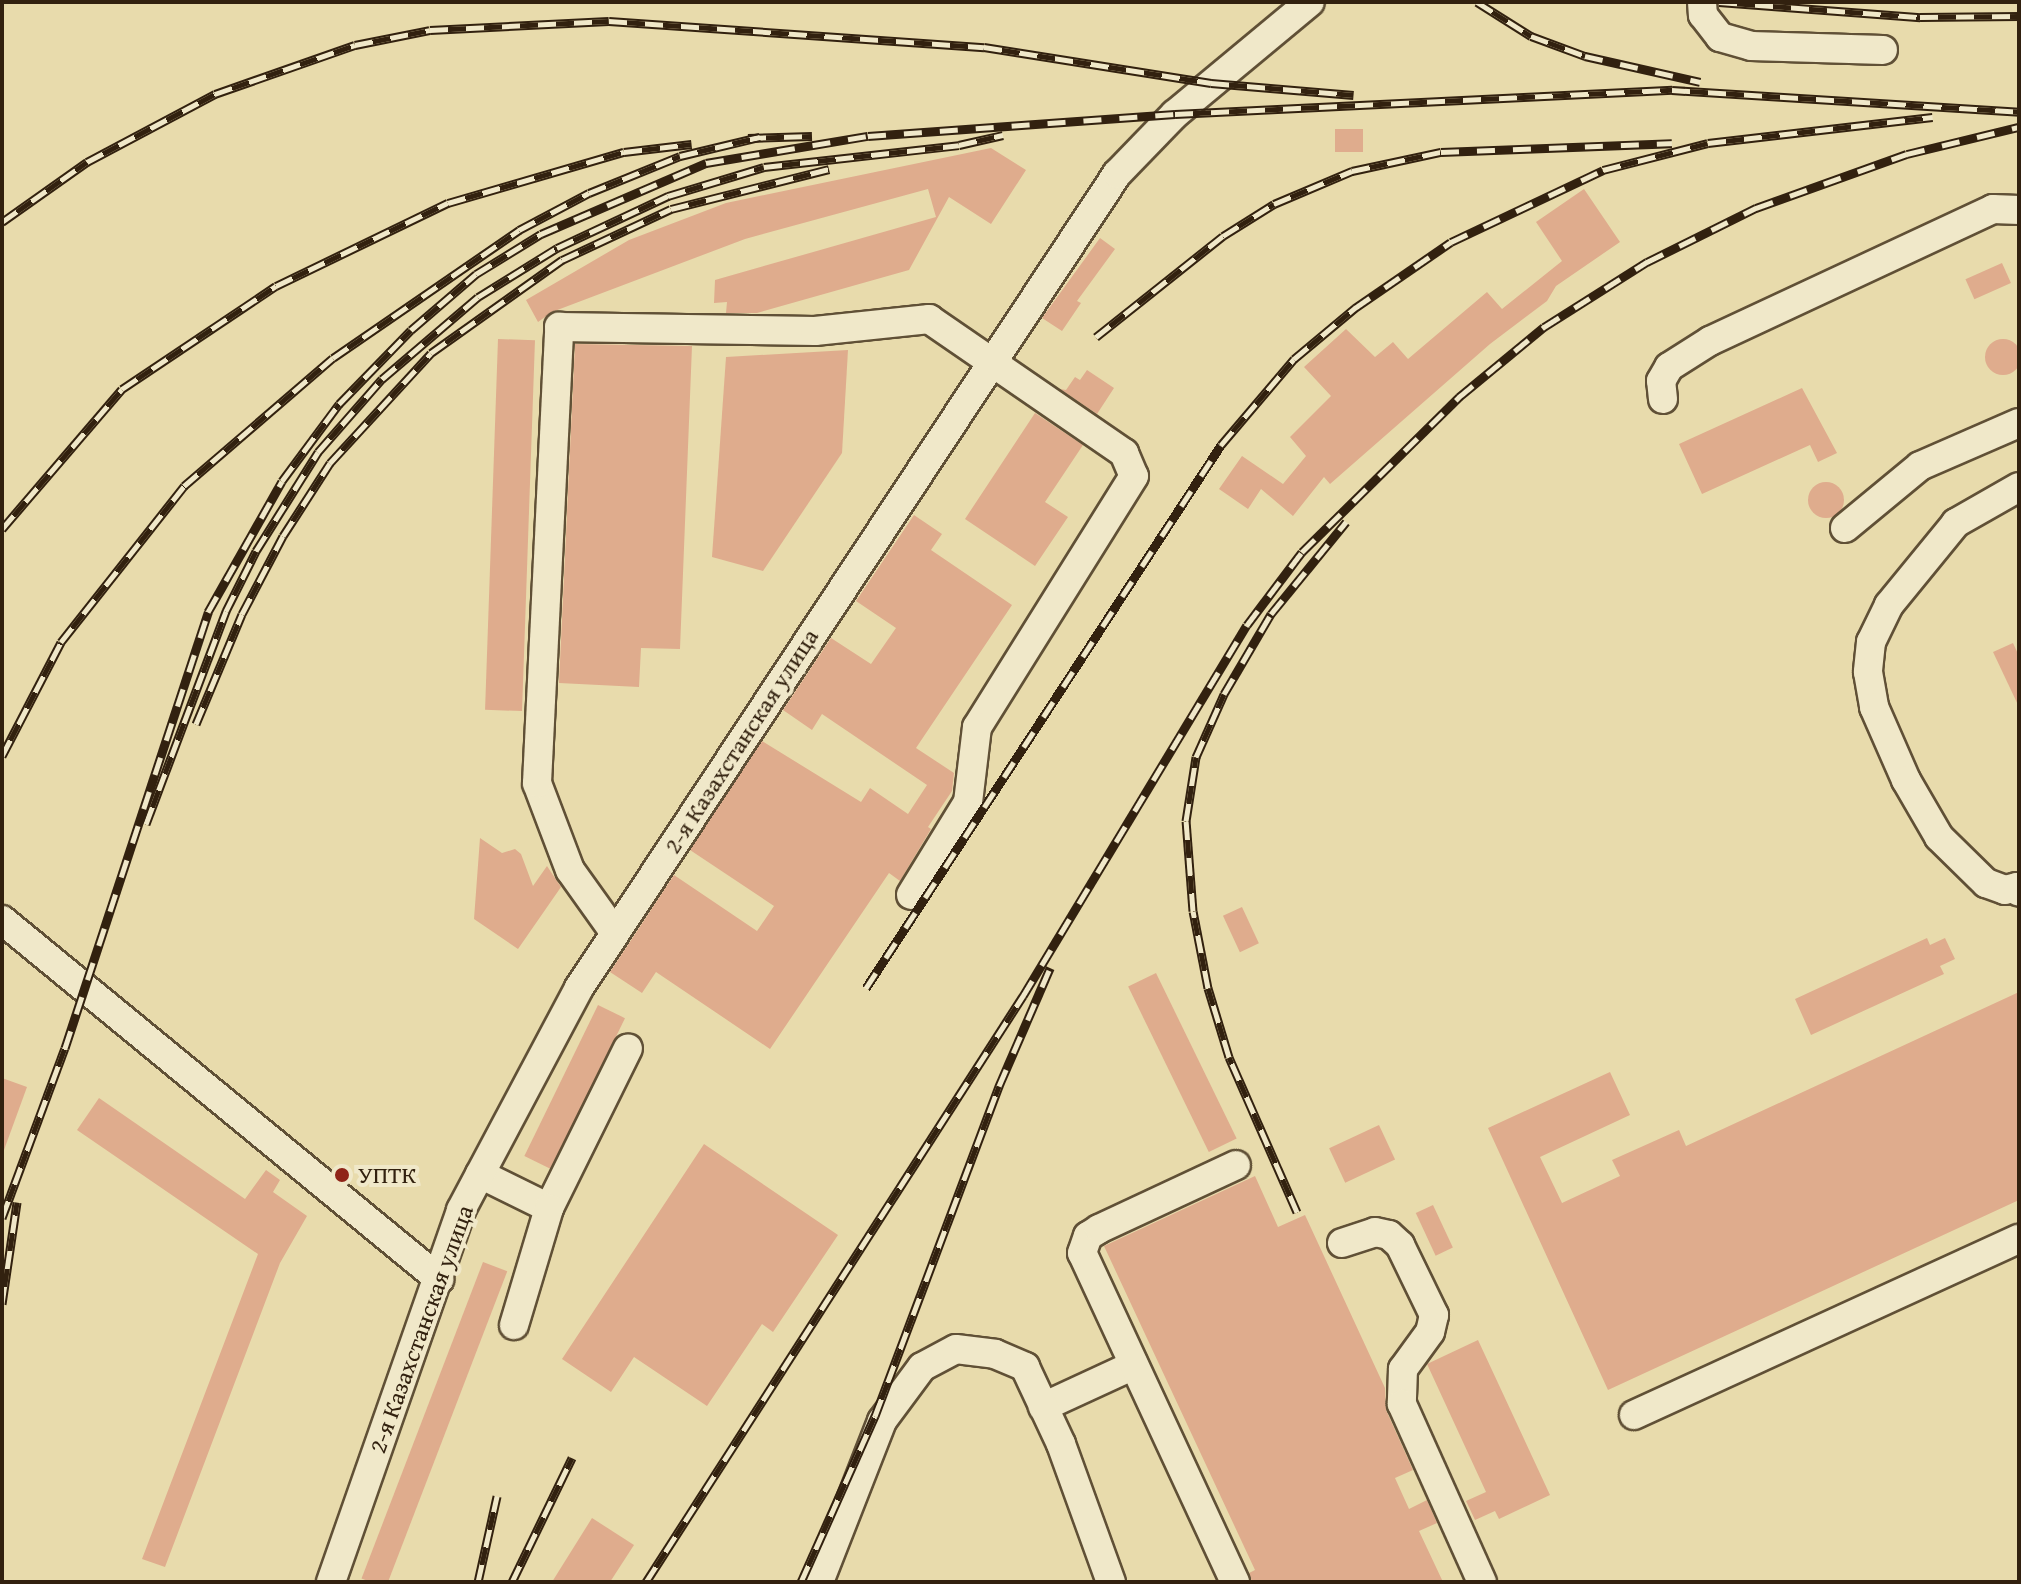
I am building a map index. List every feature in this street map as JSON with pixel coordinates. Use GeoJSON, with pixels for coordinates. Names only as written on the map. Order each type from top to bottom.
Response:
{"type":"FeatureCollection","features":[{"type":"Feature","properties":{"kind":"street","name":"2-я Казахстанская улица"},"geometry":{"type":"LineString","coordinates":[[331,1582],[461,1210],[579,988],[1117,174],[1175,114],[1310,2]]}},
{"type":"Feature","properties":{"kind":"street"},"geometry":{"type":"LineString","coordinates":[[1702,2],[1703,15],[1720,37],[1751,46],[1883,50]]}},
{"type":"Feature","properties":{"kind":"street"},"geometry":{"type":"LineString","coordinates":[[1663,399],[1661,381],[1669,367],[1710,341],[1993,209],[2019,210]]}},
{"type":"Feature","properties":{"kind":"street"},"geometry":{"type":"LineString","coordinates":[[615,933],[570,870],[537,783],[559,327],[815,331],[929,319],[1124,453],[1134,476],[977,727],[968,802],[911,895]]}},
{"type":"Feature","properties":{"kind":"street"},"geometry":{"type":"LineString","coordinates":[[1845,528],[1920,466],[2019,423]]}},
{"type":"Feature","properties":{"kind":"street"},"geometry":{"type":"LineString","coordinates":[[2019,487],[1956,523],[1908,582],[1871,642],[1868,672],[1874,707],[1906,780],[1939,837],[1986,883],[2005,890],[2017,887],[2019,892]]}},
{"type":"Feature","properties":{"kind":"street"},"geometry":{"type":"LineString","coordinates":[[2,920],[439,1279]]}},
{"type":"Feature","properties":{"kind":"street"},"geometry":{"type":"LineString","coordinates":[[514,1325],[549,1208],[628,1048]]}},
{"type":"Feature","properties":{"kind":"street"},"geometry":{"type":"LineString","coordinates":[[1235,1582],[1134,1365],[1083,1244],[1099,1229],[1236,1165]]}},
{"type":"Feature","properties":{"kind":"street"},"geometry":{"type":"LineString","coordinates":[[480,1174],[549,1208]]}},
{"type":"Feature","properties":{"kind":"street"},"geometry":{"type":"LineString","coordinates":[[1342,1243],[1375,1232],[1389,1235],[1400,1245],[1434,1315],[1430,1332],[1403,1369],[1402,1404],[1482,1582]]}},
{"type":"Feature","properties":{"kind":"street"},"geometry":{"type":"LineString","coordinates":[[1634,1415],[2019,1239]]}},
{"type":"Feature","properties":{"kind":"street"},"geometry":{"type":"LineString","coordinates":[[819,1582],[882,1421],[922,1367],[956,1349],[995,1354],[1025,1367],[1089,1513],[1111,1582]]}},
{"type":"Feature","properties":{"kind":"street"},"geometry":{"type":"LineString","coordinates":[[1043,1407],[1134,1365]]}},
{"type":"Feature","properties":{"kind":"building"},"geometry":{"type":"Polygon","coordinates":[[[1335,129],[1363,129],[1363,152],[1335,152],[1335,129]]]}},
{"type":"Feature","properties":{"kind":"building"},"geometry":{"type":"Polygon","coordinates":[[[991,148],[1026,170],[991,224],[949,197],[909,270],[757,313],[726,313],[727,302],[714,303],[715,280],[936,217],[928,189],[745,239],[552,312],[538,322],[526,300],[629,240],[726,203],[991,148]]]}},
{"type":"Feature","properties":{"kind":"building"},"geometry":{"type":"Polygon","coordinates":[[[1584,189],[1620,242],[1556,286],[1547,301],[1490,344],[1330,484],[1324,477],[1293,516],[1261,489],[1248,509],[1219,489],[1242,456],[1283,484],[1306,456],[1290,437],[1331,396],[1304,367],[1346,329],[1375,357],[1393,342],[1408,359],[1487,292],[1502,309],[1562,261],[1536,222],[1584,189]]]}},
{"type":"Feature","properties":{"kind":"building"},"geometry":{"type":"Polygon","coordinates":[[[1100,238],[1115,249],[1077,301],[1081,303],[1062,331],[1042,318],[1100,238]]]}},
{"type":"Feature","properties":{"kind":"building"},"geometry":{"type":"Polygon","coordinates":[[[2002,263],[2011,283],[1974,299],[1965,279],[2002,263]]]}},
{"type":"Feature","properties":{"kind":"building"},"geometry":{"type":"Polygon","coordinates":[[[498,339],[535,340],[522,711],[485,710],[498,339]]]}},
{"type":"Feature","properties":{"kind":"building"},"geometry":{"type":"Polygon","coordinates":[[[2003,339],[2015,345],[2021,357],[2015,369],[2003,375],[1991,369],[1985,357],[1991,345],[2003,339]]]}},
{"type":"Feature","properties":{"kind":"building"},"geometry":{"type":"Polygon","coordinates":[[[575,344],[692,346],[680,649],[641,648],[639,687],[559,683],[575,344]]]}},
{"type":"Feature","properties":{"kind":"building"},"geometry":{"type":"Polygon","coordinates":[[[848,350],[842,453],[763,571],[712,557],[726,357],[848,350]]]}},
{"type":"Feature","properties":{"kind":"building"},"geometry":{"type":"Polygon","coordinates":[[[1087,370],[1114,388],[1097,414],[1060,389],[1066,390],[1075,377],[1080,380],[1087,370]]]}},
{"type":"Feature","properties":{"kind":"building"},"geometry":{"type":"Polygon","coordinates":[[[1802,388],[1837,453],[1818,462],[1810,445],[1702,494],[1679,444],[1802,388]]]}},
{"type":"Feature","properties":{"kind":"building"},"geometry":{"type":"Polygon","coordinates":[[[1035,413],[1083,445],[1045,502],[1068,517],[1035,566],[965,519],[1035,413]]]}},
{"type":"Feature","properties":{"kind":"building"},"geometry":{"type":"Polygon","coordinates":[[[1826,482],[1839,487],[1844,500],[1839,513],[1826,518],[1813,513],[1808,500],[1813,487],[1826,482]]]}},
{"type":"Feature","properties":{"kind":"building"},"geometry":{"type":"Polygon","coordinates":[[[914,515],[942,534],[931,550],[1012,605],[916,748],[954,773],[952,791],[928,827],[931,829],[900,881],[889,873],[770,1049],[656,972],[642,993],[610,972],[674,875],[757,931],[774,906],[690,850],[762,741],[861,802],[870,788],[908,814],[927,785],[822,714],[812,730],[783,710],[831,638],[871,664],[896,628],[856,601],[914,515]]]}},
{"type":"Feature","properties":{"kind":"building"},"geometry":{"type":"Polygon","coordinates":[[[2013,643],[2019,656],[2019,707],[1993,652],[2013,643]]]}},
{"type":"Feature","properties":{"kind":"building"},"geometry":{"type":"Polygon","coordinates":[[[480,838],[502,853],[515,849],[521,854],[533,886],[547,866],[561,887],[518,949],[474,919],[480,838]]]}},
{"type":"Feature","properties":{"kind":"building"},"geometry":{"type":"Polygon","coordinates":[[[1242,907],[1259,943],[1240,952],[1223,916],[1242,907]]]}},
{"type":"Feature","properties":{"kind":"building"},"geometry":{"type":"Polygon","coordinates":[[[1927,938],[1930,945],[1945,938],[1955,959],[1940,966],[1944,974],[1811,1035],[1795,999],[1927,938]]]}},
{"type":"Feature","properties":{"kind":"building"},"geometry":{"type":"Polygon","coordinates":[[[1156,973],[1237,1138],[1209,1152],[1128,987],[1156,973]]]}},
{"type":"Feature","properties":{"kind":"building"},"geometry":{"type":"Polygon","coordinates":[[[2019,992],[2019,1200],[1608,1390],[1488,1128],[1610,1072],[1630,1115],[1540,1157],[1562,1203],[1620,1176],[1612,1160],[1679,1130],[1686,1146],[2019,992]]]}},
{"type":"Feature","properties":{"kind":"building"},"geometry":{"type":"Polygon","coordinates":[[[598,1005],[625,1018],[551,1169],[524,1156],[598,1005]]]}},
{"type":"Feature","properties":{"kind":"building"},"geometry":{"type":"Polygon","coordinates":[[[2,1078],[27,1087],[4,1150],[2,1149],[2,1078]]]}},
{"type":"Feature","properties":{"kind":"building"},"geometry":{"type":"Polygon","coordinates":[[[99,1098],[245,1199],[266,1170],[280,1180],[273,1192],[307,1216],[280,1263],[165,1567],[142,1559],[258,1254],[77,1130],[99,1098]]]}},
{"type":"Feature","properties":{"kind":"building"},"geometry":{"type":"Polygon","coordinates":[[[1379,1125],[1395,1159],[1345,1183],[1329,1148],[1379,1125]]]}},
{"type":"Feature","properties":{"kind":"building"},"geometry":{"type":"Polygon","coordinates":[[[704,1144],[838,1235],[773,1332],[762,1324],[707,1406],[634,1357],[611,1392],[562,1359],[704,1144]]]}},
{"type":"Feature","properties":{"kind":"building"},"geometry":{"type":"Polygon","coordinates":[[[1255,1176],[1278,1227],[1305,1215],[1385,1388],[1386,1410],[1413,1470],[1395,1478],[1409,1509],[1427,1500],[1437,1523],[1419,1531],[1443,1582],[1252,1582],[1249,1573],[1255,1570],[1104,1246],[1255,1176]]]}},
{"type":"Feature","properties":{"kind":"building"},"geometry":{"type":"Polygon","coordinates":[[[1433,1205],[1453,1248],[1436,1256],[1416,1213],[1433,1205]]]}},
{"type":"Feature","properties":{"kind":"building"},"geometry":{"type":"Polygon","coordinates":[[[483,1262],[507,1271],[388,1582],[362,1578],[483,1262]]]}},
{"type":"Feature","properties":{"kind":"building"},"geometry":{"type":"Polygon","coordinates":[[[1478,1340],[1550,1495],[1499,1519],[1495,1511],[1475,1520],[1466,1501],[1486,1492],[1427,1364],[1478,1340]]]}},
{"type":"Feature","properties":{"kind":"building"},"geometry":{"type":"Polygon","coordinates":[[[592,1518],[634,1545],[610,1582],[552,1582],[592,1518]]]}},
{"type":"Feature","properties":{"kind":"railway"},"geometry":{"type":"LineString","coordinates":[[1477,2],[1531,36],[1585,56],[1700,82]]}},
{"type":"Feature","properties":{"kind":"railway"},"geometry":{"type":"LineString","coordinates":[[1719,2],[1920,17],[2019,16]]}},
{"type":"Feature","properties":{"kind":"railway"},"geometry":{"type":"LineString","coordinates":[[2,222],[87,162],[215,94],[355,45],[430,30],[609,21],[984,47],[1211,83],[1353,95]]}},
{"type":"Feature","properties":{"kind":"railway"},"geometry":{"type":"LineString","coordinates":[[2,1218],[65,1048],[208,612],[282,481],[339,404],[411,330],[476,274],[541,234],[706,163],[868,136],[1175,114],[1672,90],[2019,112]]}},
{"type":"Feature","properties":{"kind":"railway"},"geometry":{"type":"LineString","coordinates":[[866,988],[1221,445],[1294,359],[1355,308],[1451,242],[1603,170],[1708,143],[1933,117]]}},
{"type":"Feature","properties":{"kind":"railway"},"geometry":{"type":"LineString","coordinates":[[646,1582],[1023,996],[1247,625],[1302,552],[1459,397],[1544,327],[1647,262],[1756,208],[1907,154],[2019,127]]}},
{"type":"Feature","properties":{"kind":"railway"},"geometry":{"type":"LineString","coordinates":[[146,824],[226,611],[256,551],[318,452],[382,379],[478,297],[557,248],[668,196],[764,167],[959,145],[1003,135]]}},
{"type":"Feature","properties":{"kind":"railway"},"geometry":{"type":"LineString","coordinates":[[748,138],[812,136]]}},
{"type":"Feature","properties":{"kind":"railway"},"geometry":{"type":"LineString","coordinates":[[2,756],[61,642],[184,486],[333,358],[519,230],[589,193],[680,156],[760,137]]}},
{"type":"Feature","properties":{"kind":"railway"},"geometry":{"type":"LineString","coordinates":[[1096,337],[1223,236],[1274,204],[1352,171],[1441,152],[1672,143]]}},
{"type":"Feature","properties":{"kind":"railway"},"geometry":{"type":"LineString","coordinates":[[2,529],[122,389],[276,286],[448,203],[624,152],[692,144]]}},
{"type":"Feature","properties":{"kind":"railway"},"geometry":{"type":"LineString","coordinates":[[196,724],[242,614],[283,536],[330,463],[431,353],[562,260],[671,209],[829,169]]}},
{"type":"Feature","properties":{"kind":"railway"},"geometry":{"type":"LineString","coordinates":[[1297,1212],[1229,1057],[1208,988],[1193,911],[1186,821],[1196,757],[1224,694],[1271,614],[1346,522]]}},
{"type":"Feature","properties":{"kind":"railway"},"geometry":{"type":"LineString","coordinates":[[801,1582],[875,1416],[999,1086],[1050,968]]}},
{"type":"Feature","properties":{"kind":"railway"},"geometry":{"type":"LineString","coordinates":[[2,1304],[17,1202]]}},
{"type":"Feature","properties":{"kind":"railway"},"geometry":{"type":"LineString","coordinates":[[512,1582],[572,1458]]}},
{"type":"Feature","properties":{"kind":"railway"},"geometry":{"type":"LineString","coordinates":[[478,1582],[497,1496]]}},
{"type":"Feature","properties":{"kind":"place","name":"УПТК"},"geometry":{"type":"Point","coordinates":[342,1175]}}]}
